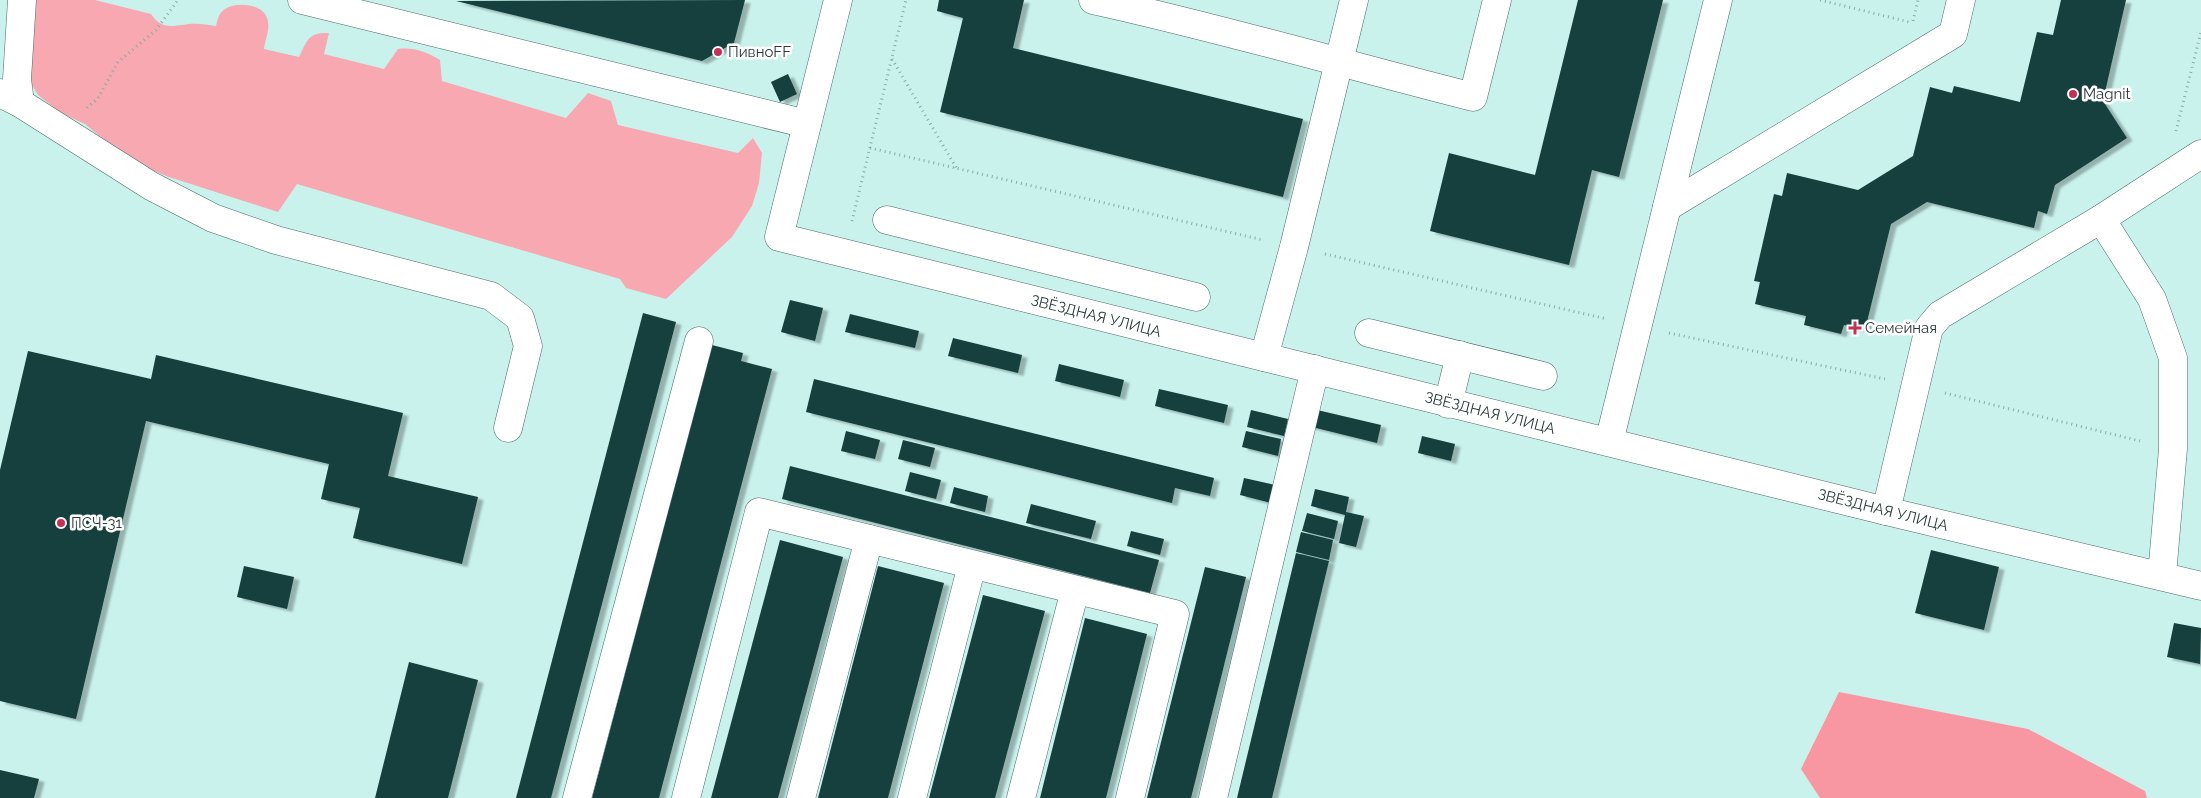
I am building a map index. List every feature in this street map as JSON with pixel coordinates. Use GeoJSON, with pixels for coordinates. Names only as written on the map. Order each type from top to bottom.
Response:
{"type":"FeatureCollection","features":[{"type":"Feature","properties":{"kind":"street"},"geometry":{"type":"LineString","coordinates":[[22,0],[16,78],[10,98],[151,186],[213,218],[276,240],[491,296],[520,318],[528,346],[508,428]]}},
{"type":"Feature","properties":{"kind":"street"},"geometry":{"type":"LineString","coordinates":[[307,1],[807,124],[838,0]]}},
{"type":"Feature","properties":{"kind":"street"},"geometry":{"type":"LineString","coordinates":[[1093,0],[1183,10],[1339,64],[1473,97],[1496,0]]}},
{"type":"Feature","properties":{"kind":"street"},"geometry":{"type":"LineString","coordinates":[[1264,357],[1294,247],[1354,0]]}},
{"type":"Feature","properties":{"kind":"street"},"geometry":{"type":"LineString","coordinates":[[1609,442],[1718,0]]}},
{"type":"Feature","properties":{"kind":"street"},"geometry":{"type":"LineString","coordinates":[[1667,208],[1953,34],[1961,0]]}},
{"type":"Feature","properties":{"kind":"street","name":"ЗВЁЗДНАЯ УЛИЦА"},"geometry":{"type":"LineString","coordinates":[[807,124],[779,237],[1448,404],[1886,511],[2162,575],[2201,586]]}},
{"type":"Feature","properties":{"kind":"street"},"geometry":{"type":"LineString","coordinates":[[1886,511],[1929,328],[1940,315],[2101,219],[2201,154]]}},
{"type":"Feature","properties":{"kind":"street"},"geometry":{"type":"LineString","coordinates":[[2101,219],[2152,299],[2173,358],[2174,449],[2162,575]]}},
{"type":"Feature","properties":{"kind":"street"},"geometry":{"type":"LineString","coordinates":[[887,220],[1196,297]]}},
{"type":"Feature","properties":{"kind":"street"},"geometry":{"type":"LineString","coordinates":[[1036,302],[1046,260]]}},
{"type":"Feature","properties":{"kind":"street"},"geometry":{"type":"LineString","coordinates":[[1369,333],[1543,376]]}},
{"type":"Feature","properties":{"kind":"street"},"geometry":{"type":"LineString","coordinates":[[577,798],[699,341]]}},
{"type":"Feature","properties":{"kind":"street"},"geometry":{"type":"LineString","coordinates":[[1448,404],[1460,355]]}},
{"type":"Feature","properties":{"kind":"street"},"geometry":{"type":"LineString","coordinates":[[1213,798],[1315,370]]}},
{"type":"Feature","properties":{"kind":"street"},"geometry":{"type":"LineString","coordinates":[[686,798],[759,512],[1175,614],[1130,798]]}},
{"type":"Feature","properties":{"kind":"street"},"geometry":{"type":"LineString","coordinates":[[801,798],[869,539]]}},
{"type":"Feature","properties":{"kind":"street"},"geometry":{"type":"LineString","coordinates":[[912,798],[972,565]]}},
{"type":"Feature","properties":{"kind":"street"},"geometry":{"type":"LineString","coordinates":[[1021,798],[1075,590]]}},
{"type":"Feature","properties":{"kind":"path"},"geometry":{"type":"LineString","coordinates":[[54,124],[69,122],[93,103],[106,86],[109,74],[118,62],[156,30],[178,0]]}},
{"type":"Feature","properties":{"kind":"path"},"geometry":{"type":"LineString","coordinates":[[844,254],[906,0]]}},
{"type":"Feature","properties":{"kind":"path"},"geometry":{"type":"LineString","coordinates":[[1820,0],[1912,23]]}},
{"type":"Feature","properties":{"kind":"path"},"geometry":{"type":"LineString","coordinates":[[2165,177],[2201,32]]}},
{"type":"Feature","properties":{"kind":"path"},"geometry":{"type":"LineString","coordinates":[[892,58],[957,169]]}},
{"type":"Feature","properties":{"kind":"path"},"geometry":{"type":"LineString","coordinates":[[870,148],[1637,326],[1916,386],[2174,449]]}},
{"type":"Feature","properties":{"kind":"shaded area"},"geometry":{"type":"Polygon","coordinates":[[[33,0],[95,0],[151,14],[159,23],[168,26],[196,24],[216,26],[219,15],[224,9],[237,5],[252,6],[264,13],[267,18],[268,30],[264,49],[299,57],[310,38],[317,34],[329,33],[324,54],[384,69],[398,49],[420,51],[440,60],[442,81],[566,118],[588,93],[611,101],[618,125],[738,153],[753,138],[762,153],[759,183],[752,206],[732,237],[666,299],[626,288],[620,279],[297,184],[278,212],[166,176],[143,166],[113,147],[85,124],[61,113],[38,95],[27,77],[33,0]]]}},
{"type":"Feature","properties":{"kind":"shaded area"},"geometry":{"type":"Polygon","coordinates":[[[1839,692],[2028,729],[2145,791],[2147,798],[1820,798],[1801,769],[1839,692]]]}},
{"type":"Feature","properties":{"kind":"building"},"geometry":{"type":"Polygon","coordinates":[[[745,0],[734,43],[702,61],[456,1],[745,0]]]}},
{"type":"Feature","properties":{"kind":"building"},"geometry":{"type":"Polygon","coordinates":[[[939,0],[1024,0],[1013,48],[1303,119],[1283,197],[940,112],[963,18],[937,11],[939,0]]]}},
{"type":"Feature","properties":{"kind":"building"},"geometry":{"type":"Polygon","coordinates":[[[1578,0],[1663,0],[1619,177],[1592,170],[1569,265],[1430,231],[1449,153],[1535,175],[1578,0]]]}},
{"type":"Feature","properties":{"kind":"building"},"geometry":{"type":"Polygon","coordinates":[[[2061,0],[2126,0],[2103,101],[2127,138],[2055,185],[2047,214],[2038,211],[2034,228],[1927,202],[1891,224],[1865,330],[1844,325],[1841,334],[1804,325],[1806,316],[1755,304],[1760,282],[1754,281],[1774,194],[1782,196],[1787,173],[1858,190],[1913,156],[1930,87],[1952,93],[1954,86],[2020,102],[2037,32],[2053,35],[2061,0]]]}},
{"type":"Feature","properties":{"kind":"building"},"geometry":{"type":"Polygon","coordinates":[[[788,74],[797,94],[780,102],[771,82],[788,74]]]}},
{"type":"Feature","properties":{"kind":"building"},"geometry":{"type":"Polygon","coordinates":[[[790,300],[823,308],[815,341],[781,332],[790,300]]]}},
{"type":"Feature","properties":{"kind":"building"},"geometry":{"type":"Polygon","coordinates":[[[643,313],[676,322],[551,798],[516,798],[643,313]]]}},
{"type":"Feature","properties":{"kind":"building"},"geometry":{"type":"Polygon","coordinates":[[[850,314],[919,331],[915,348],[845,332],[850,314]]]}},
{"type":"Feature","properties":{"kind":"building"},"geometry":{"type":"Polygon","coordinates":[[[953,338],[1022,355],[1018,373],[948,356],[953,338]]]}},
{"type":"Feature","properties":{"kind":"building"},"geometry":{"type":"Polygon","coordinates":[[[712,345],[743,353],[741,361],[772,369],[659,798],[592,798],[712,345]]]}},
{"type":"Feature","properties":{"kind":"building","name":"ПСЧ-31"},"geometry":{"type":"Polygon","coordinates":[[[28,351],[151,379],[156,355],[403,413],[388,476],[478,497],[462,564],[353,538],[360,508],[321,499],[329,464],[146,421],[76,719],[0,701],[0,470],[28,351]]]}},
{"type":"Feature","properties":{"kind":"building"},"geometry":{"type":"Polygon","coordinates":[[[1059,364],[1124,380],[1120,397],[1055,381],[1059,364]]]}},
{"type":"Feature","properties":{"kind":"building"},"geometry":{"type":"Polygon","coordinates":[[[814,379],[1214,478],[1210,496],[1175,488],[1172,503],[806,412],[814,379]]]}},
{"type":"Feature","properties":{"kind":"building"},"geometry":{"type":"Polygon","coordinates":[[[1159,389],[1228,405],[1224,423],[1155,406],[1159,389]]]}},
{"type":"Feature","properties":{"kind":"building"},"geometry":{"type":"Polygon","coordinates":[[[1313,409],[1381,425],[1377,443],[1308,426],[1313,409]]]}},
{"type":"Feature","properties":{"kind":"building"},"geometry":{"type":"Polygon","coordinates":[[[1251,410],[1288,419],[1284,436],[1247,427],[1251,410]]]}},
{"type":"Feature","properties":{"kind":"building"},"geometry":{"type":"Polygon","coordinates":[[[846,431],[880,440],[875,459],[841,451],[846,431]]]}},
{"type":"Feature","properties":{"kind":"building"},"geometry":{"type":"Polygon","coordinates":[[[1246,431],[1281,439],[1278,456],[1242,447],[1246,431]]]}},
{"type":"Feature","properties":{"kind":"building"},"geometry":{"type":"Polygon","coordinates":[[[1422,436],[1455,444],[1451,461],[1418,453],[1422,436]]]}},
{"type":"Feature","properties":{"kind":"building"},"geometry":{"type":"Polygon","coordinates":[[[903,440],[935,448],[930,467],[898,459],[903,440]]]}},
{"type":"Feature","properties":{"kind":"building"},"geometry":{"type":"Polygon","coordinates":[[[790,466],[1159,560],[1150,593],[782,499],[790,466]]]}},
{"type":"Feature","properties":{"kind":"building"},"geometry":{"type":"Polygon","coordinates":[[[910,472],[941,480],[936,499],[905,491],[910,472]]]}},
{"type":"Feature","properties":{"kind":"building"},"geometry":{"type":"Polygon","coordinates":[[[1244,478],[1275,485],[1271,503],[1240,495],[1244,478]]]}},
{"type":"Feature","properties":{"kind":"building"},"geometry":{"type":"Polygon","coordinates":[[[954,487],[988,496],[985,512],[950,503],[954,487]]]}},
{"type":"Feature","properties":{"kind":"building"},"geometry":{"type":"Polygon","coordinates":[[[1315,489],[1349,497],[1346,512],[1364,516],[1356,547],[1339,543],[1345,515],[1311,506],[1315,489]]]}},
{"type":"Feature","properties":{"kind":"building"},"geometry":{"type":"Polygon","coordinates":[[[1031,504],[1096,521],[1091,539],[1026,523],[1031,504]]]}},
{"type":"Feature","properties":{"kind":"building"},"geometry":{"type":"Polygon","coordinates":[[[1307,513],[1338,521],[1334,539],[1302,531],[1307,513]]]}},
{"type":"Feature","properties":{"kind":"building"},"geometry":{"type":"Polygon","coordinates":[[[1131,531],[1164,539],[1160,555],[1127,546],[1131,531]]]}},
{"type":"Feature","properties":{"kind":"building"},"geometry":{"type":"Polygon","coordinates":[[[1301,532],[1333,540],[1329,560],[1296,552],[1301,532]]]}},
{"type":"Feature","properties":{"kind":"building"},"geometry":{"type":"Polygon","coordinates":[[[780,540],[843,557],[778,798],[711,798],[780,540]]]}},
{"type":"Feature","properties":{"kind":"building"},"geometry":{"type":"Polygon","coordinates":[[[1931,550],[1999,567],[1984,630],[1915,613],[1931,550]]]}},
{"type":"Feature","properties":{"kind":"building"},"geometry":{"type":"Polygon","coordinates":[[[1296,553],[1329,561],[1272,798],[1237,798],[1296,553]]]}},
{"type":"Feature","properties":{"kind":"building"},"geometry":{"type":"Polygon","coordinates":[[[244,566],[294,577],[287,609],[237,597],[244,566]]]}},
{"type":"Feature","properties":{"kind":"building"},"geometry":{"type":"Polygon","coordinates":[[[878,566],[944,583],[888,798],[818,798],[878,566]]]}},
{"type":"Feature","properties":{"kind":"building"},"geometry":{"type":"Polygon","coordinates":[[[1205,567],[1246,577],[1191,798],[1147,798],[1205,567]]]}},
{"type":"Feature","properties":{"kind":"building"},"geometry":{"type":"Polygon","coordinates":[[[983,595],[1045,611],[995,798],[929,798],[983,595]]]}},
{"type":"Feature","properties":{"kind":"building"},"geometry":{"type":"Polygon","coordinates":[[[1085,618],[1147,634],[1106,798],[1040,798],[1085,618]]]}},
{"type":"Feature","properties":{"kind":"building"},"geometry":{"type":"Polygon","coordinates":[[[2174,623],[2201,628],[2200,664],[2167,657],[2174,623]]]}},
{"type":"Feature","properties":{"kind":"building"},"geometry":{"type":"Polygon","coordinates":[[[409,662],[478,680],[448,798],[375,798],[409,662]]]}},
{"type":"Feature","properties":{"kind":"building"},"geometry":{"type":"Polygon","coordinates":[[[0,770],[39,779],[34,798],[0,798],[0,770]]]}},
{"type":"Feature","properties":{"kind":"place","name":"ПивноFF"},"geometry":{"type":"Point","coordinates":[718,52]}},
{"type":"Feature","properties":{"kind":"place","name":"Magnit"},"geometry":{"type":"Point","coordinates":[2073,94]}},
{"type":"Feature","properties":{"kind":"place","name":"Семейная"},"geometry":{"type":"Point","coordinates":[1855,328]}},
{"type":"Feature","properties":{"kind":"place","name":"ПСЧ-31"},"geometry":{"type":"Point","coordinates":[61,523]}}]}
